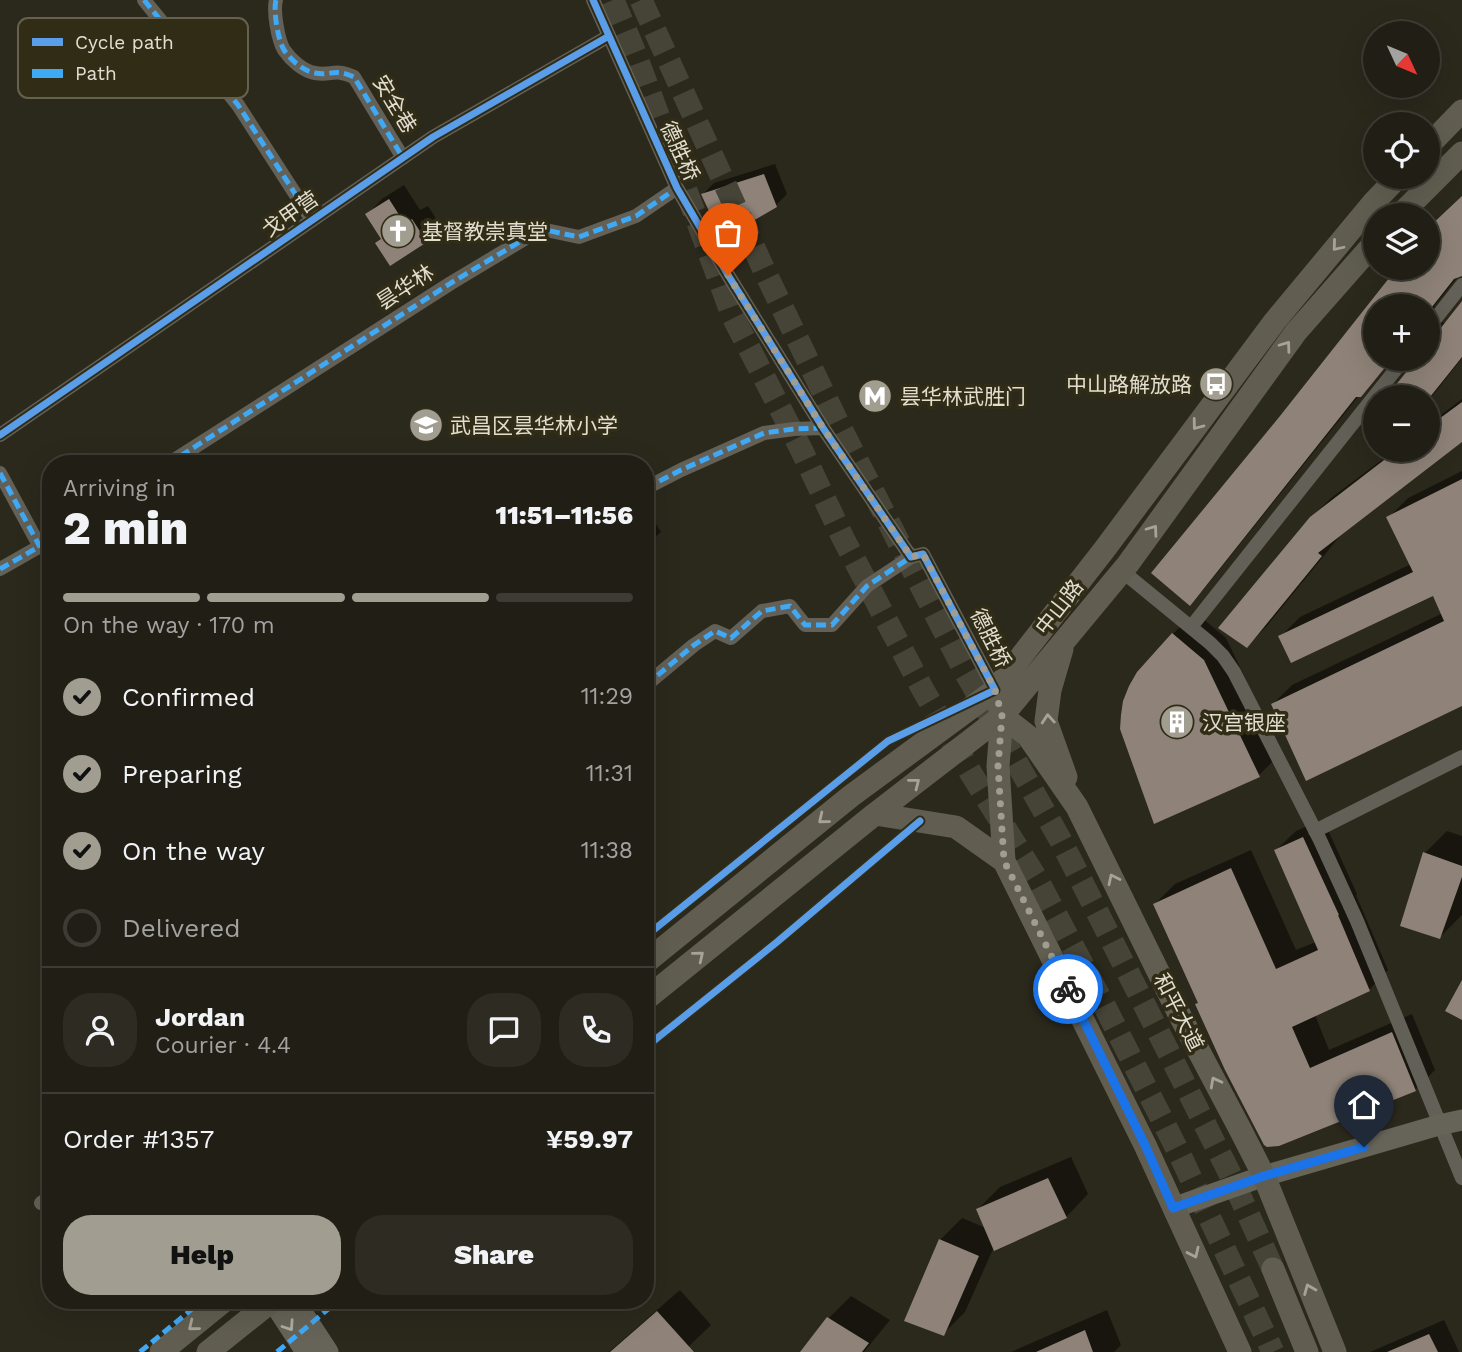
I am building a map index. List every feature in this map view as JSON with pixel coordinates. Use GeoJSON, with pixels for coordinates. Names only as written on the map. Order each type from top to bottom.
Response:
{"type":"FeatureCollection","features":[{"type":"Feature","properties":{"kind":"main road"},"geometry":{"type":"LineString","coordinates":[[1440,134],[1462,111]]}},
{"type":"Feature","properties":{"kind":"main road"},"geometry":{"type":"LineString","coordinates":[[1413,203],[1462,153]]}},
{"type":"Feature","properties":{"kind":"main road","name":"中山路"},"geometry":{"type":"LineString","coordinates":[[654,955],[851,796],[995,690],[1104,550],[1275,321],[1386,189]]}},
{"type":"Feature","properties":{"kind":"main road","name":"中山路"},"geometry":{"type":"LineString","coordinates":[[654,993],[875,814],[1002,716],[1122,571],[1296,332],[1363,256]]}},
{"type":"Feature","properties":{"kind":"main road"},"geometry":{"type":"LineString","coordinates":[[1065,641],[1050,690],[1046,721],[1077,807]]}},
{"type":"Feature","properties":{"kind":"main road"},"geometry":{"type":"LineString","coordinates":[[995,690],[1002,716],[998,766],[1004,861],[1145,1145],[1240,1352]]}},
{"type":"Feature","properties":{"kind":"main road","name":"和平大道"},"geometry":{"type":"LineString","coordinates":[[1002,716],[1028,736],[1077,807],[1177,1010],[1264,1176],[1335,1352]]}},
{"type":"Feature","properties":{"kind":"main road"},"geometry":{"type":"LineString","coordinates":[[875,814],[956,827],[1004,861]]}},
{"type":"Feature","properties":{"kind":"main road"},"geometry":{"type":"LineString","coordinates":[[1273,1269],[1307,1352]]}},
{"type":"Feature","properties":{"kind":"main road"},"geometry":{"type":"LineString","coordinates":[[161,1352],[214,1309]]}},
{"type":"Feature","properties":{"kind":"main road"},"geometry":{"type":"LineString","coordinates":[[208,1352],[261,1309]]}},
{"type":"Feature","properties":{"kind":"street"},"geometry":{"type":"LineString","coordinates":[[144,0],[159,18]]}},
{"type":"Feature","properties":{"kind":"street","name":"安全巷"},"geometry":{"type":"LineString","coordinates":[[276,0],[274,8],[283,48],[298,65],[314,73],[341,71],[354,77],[403,158]]}},
{"type":"Feature","properties":{"kind":"street","name":"德胜桥"},"geometry":{"type":"LineString","coordinates":[[593,0],[677,188],[823,428],[911,557],[923,554],[995,690]]}},
{"type":"Feature","properties":{"kind":"street","name":"戈甲营"},"geometry":{"type":"LineString","coordinates":[[0,435],[433,137],[609,36]]}},
{"type":"Feature","properties":{"kind":"street"},"geometry":{"type":"LineString","coordinates":[[232,98],[312,220]]}},
{"type":"Feature","properties":{"kind":"street","name":"昙华林"},"geometry":{"type":"LineString","coordinates":[[182,455],[451,283],[541,229],[579,237],[636,216],[677,188]]}},
{"type":"Feature","properties":{"kind":"street"},"geometry":{"type":"LineString","coordinates":[[1440,313],[1462,285]]}},
{"type":"Feature","properties":{"kind":"street"},"geometry":{"type":"LineString","coordinates":[[1191,627],[1394,371]]}},
{"type":"Feature","properties":{"kind":"street"},"geometry":{"type":"LineString","coordinates":[[654,484],[764,433],[823,428]]}},
{"type":"Feature","properties":{"kind":"street"},"geometry":{"type":"LineString","coordinates":[[0,473],[42,538]]}},
{"type":"Feature","properties":{"kind":"street"},"geometry":{"type":"LineString","coordinates":[[0,569],[42,545]]}},
{"type":"Feature","properties":{"kind":"street"},"geometry":{"type":"LineString","coordinates":[[654,678],[715,631],[731,638],[762,611],[790,606],[806,625],[832,625],[867,586],[911,557]]}},
{"type":"Feature","properties":{"kind":"street"},"geometry":{"type":"LineString","coordinates":[[1122,571],[1191,627],[1223,656],[1234,672],[1315,831],[1357,921],[1462,1178]]}},
{"type":"Feature","properties":{"kind":"street"},"geometry":{"type":"LineString","coordinates":[[1315,831],[1462,757]]}},
{"type":"Feature","properties":{"kind":"street"},"geometry":{"type":"LineString","coordinates":[[1173,1208],[1264,1176],[1462,1120]]}},
{"type":"Feature","properties":{"kind":"street"},"geometry":{"type":"LineString","coordinates":[[278,1309],[306,1352]]}},
{"type":"Feature","properties":{"kind":"street"},"geometry":{"type":"LineString","coordinates":[[300,1309],[328,1352]]}},
{"type":"Feature","properties":{"kind":"building"},"geometry":{"type":"Polygon","coordinates":[[[764,174],[777,207],[722,239],[701,194],[764,174]]]}},
{"type":"Feature","properties":{"kind":"building"},"geometry":{"type":"Polygon","coordinates":[[[1462,196],[1462,276],[1454,279],[1440,297],[1440,294],[1376,294],[1388,280],[1440,280],[1440,217],[1462,196]]]}},
{"type":"Feature","properties":{"kind":"building","name":"基督教崇真堂"},"geometry":{"type":"Polygon","coordinates":[[[389,199],[405,224],[412,219],[427,242],[390,266],[375,243],[381,239],[365,214],[389,199]]]}},
{"type":"Feature","properties":{"kind":"building"},"geometry":{"type":"Polygon","coordinates":[[[1462,301],[1462,357],[1440,385],[1396,385],[1407,371],[1440,371],[1440,329],[1462,301]]]}},
{"type":"Feature","properties":{"kind":"building"},"geometry":{"type":"Polygon","coordinates":[[[1363,311],[1363,371],[1382,371],[1371,385],[1363,385],[1363,395],[1356,397],[1190,606],[1151,573],[1363,311]]]}},
{"type":"Feature","properties":{"kind":"building"},"geometry":{"type":"Polygon","coordinates":[[[1462,402],[1462,442],[1440,459],[1440,418],[1462,402]]]}},
{"type":"Feature","properties":{"kind":"building"},"geometry":{"type":"Polygon","coordinates":[[[1381,462],[1436,462],[1318,553],[1322,556],[1247,648],[1218,628],[1310,517],[1381,462]]]}},
{"type":"Feature","properties":{"kind":"building"},"geometry":{"type":"Polygon","coordinates":[[[1462,479],[1462,706],[1306,781],[1271,704],[1444,621],[1433,596],[1291,663],[1278,636],[1413,572],[1386,517],[1462,479]]]}},
{"type":"Feature","properties":{"kind":"building","name":"汉宫银座"},"geometry":{"type":"Polygon","coordinates":[[[1172,633],[1204,660],[1260,777],[1154,824],[1120,729],[1121,715],[1123,701],[1137,672],[1172,633]]]}},
{"type":"Feature","properties":{"kind":"building"},"geometry":{"type":"Polygon","coordinates":[[[1303,837],[1370,991],[1292,1027],[1310,1068],[1392,1032],[1416,1091],[1279,1146],[1267,1147],[1225,1070],[1153,904],[1231,868],[1276,969],[1318,950],[1274,850],[1303,837]]]}},
{"type":"Feature","properties":{"kind":"building"},"geometry":{"type":"Polygon","coordinates":[[[1423,852],[1462,866],[1462,877],[1440,939],[1400,926],[1423,852]]]}},
{"type":"Feature","properties":{"kind":"building"},"geometry":{"type":"Polygon","coordinates":[[[1462,980],[1462,1020],[1445,1011],[1462,980]]]}},
{"type":"Feature","properties":{"kind":"building"},"geometry":{"type":"Polygon","coordinates":[[[1048,1178],[1067,1218],[994,1251],[976,1209],[1048,1178]]]}},
{"type":"Feature","properties":{"kind":"building"},"geometry":{"type":"Polygon","coordinates":[[[939,1239],[979,1256],[944,1336],[904,1321],[939,1239]]]}},
{"type":"Feature","properties":{"kind":"building"},"geometry":{"type":"Polygon","coordinates":[[[657,1311],[694,1352],[610,1352],[657,1311]]]}},
{"type":"Feature","properties":{"kind":"building"},"geometry":{"type":"Polygon","coordinates":[[[827,1317],[869,1343],[862,1352],[800,1352],[827,1317]]]}},
{"type":"Feature","properties":{"kind":"building"},"geometry":{"type":"Polygon","coordinates":[[[1085,1330],[1093,1352],[1036,1352],[1085,1330]]]}},
{"type":"Feature","properties":{"kind":"building"},"geometry":{"type":"Polygon","coordinates":[[[1429,1334],[1438,1352],[1387,1352],[1429,1334]]]}},
{"type":"Feature","properties":{"kind":"tunnel"},"geometry":{"type":"LineString","coordinates":[[613,0],[733,317],[843,538],[922,688],[1038,881],[1104,1005],[1179,1153],[1273,1352]]}},
{"type":"Feature","properties":{"kind":"tunnel"},"geometry":{"type":"LineString","coordinates":[[641,0],[765,272],[838,423],[963,668],[1061,841],[1229,1172],[1273,1269]]}},
{"type":"Feature","properties":{"kind":"marked path"},"geometry":{"type":"LineString","coordinates":[[144,0],[159,18]]}},
{"type":"Feature","properties":{"kind":"marked path"},"geometry":{"type":"LineString","coordinates":[[276,0],[278,33],[287,54],[311,72],[342,73],[354,77],[403,158]]}},
{"type":"Feature","properties":{"kind":"marked path"},"geometry":{"type":"LineString","coordinates":[[232,98],[312,220]]}},
{"type":"Feature","properties":{"kind":"marked path"},"geometry":{"type":"LineString","coordinates":[[182,455],[451,283],[541,229],[579,237],[636,216],[677,188]]}},
{"type":"Feature","properties":{"kind":"marked path"},"geometry":{"type":"LineString","coordinates":[[654,484],[764,433],[823,428]]}},
{"type":"Feature","properties":{"kind":"marked path"},"geometry":{"type":"LineString","coordinates":[[0,473],[40,547]]}},
{"type":"Feature","properties":{"kind":"marked path"},"geometry":{"type":"LineString","coordinates":[[0,569],[42,545]]}},
{"type":"Feature","properties":{"kind":"marked path"},"geometry":{"type":"LineString","coordinates":[[654,678],[715,631],[731,638],[762,611],[790,606],[805,625],[832,625],[867,586],[911,557]]}},
{"type":"Feature","properties":{"kind":"marked path"},"geometry":{"type":"LineString","coordinates":[[140,1352],[192,1309]]}},
{"type":"Feature","properties":{"kind":"marked path"},"geometry":{"type":"LineString","coordinates":[[277,1352],[328,1309]]}},
{"type":"Feature","properties":{"kind":"cycle path"},"geometry":{"type":"LineString","coordinates":[[593,0],[677,188],[823,428],[911,557],[923,554],[995,690],[888,741],[654,930]]}},
{"type":"Feature","properties":{"kind":"cycle path"},"geometry":{"type":"LineString","coordinates":[[0,435],[433,137],[609,36]]}},
{"type":"Feature","properties":{"kind":"cycle path"},"geometry":{"type":"LineString","coordinates":[[654,1041],[777,942],[920,821]]}},
{"type":"Feature","properties":{"kind":"way so far"},"geometry":{"type":"LineString","coordinates":[[728,275],[823,428],[911,557],[923,554],[995,690],[1002,716],[998,766],[1004,861],[1068,989]]}},
{"type":"Feature","properties":{"kind":"place","name":"基督教崇真堂"},"geometry":{"type":"Point","coordinates":[398,231]}},
{"type":"Feature","properties":{"kind":"place","name":"中山路解放路"},"geometry":{"type":"Point","coordinates":[1216,384]}},
{"type":"Feature","properties":{"kind":"place","name":"昙华林武胜门"},"geometry":{"type":"Point","coordinates":[875,396]}},
{"type":"Feature","properties":{"kind":"place","name":"武昌区昙华林小学"},"geometry":{"type":"Point","coordinates":[426,425]}},
{"type":"Feature","properties":{"kind":"place","name":"汉宫银座"},"geometry":{"type":"Point","coordinates":[1177,722]}},
{"type":"Feature","properties":{"kind":"route"},"geometry":{"type":"LineString","coordinates":[[1068,989],[1173,1208],[1264,1176],[1364,1147]]}}]}
